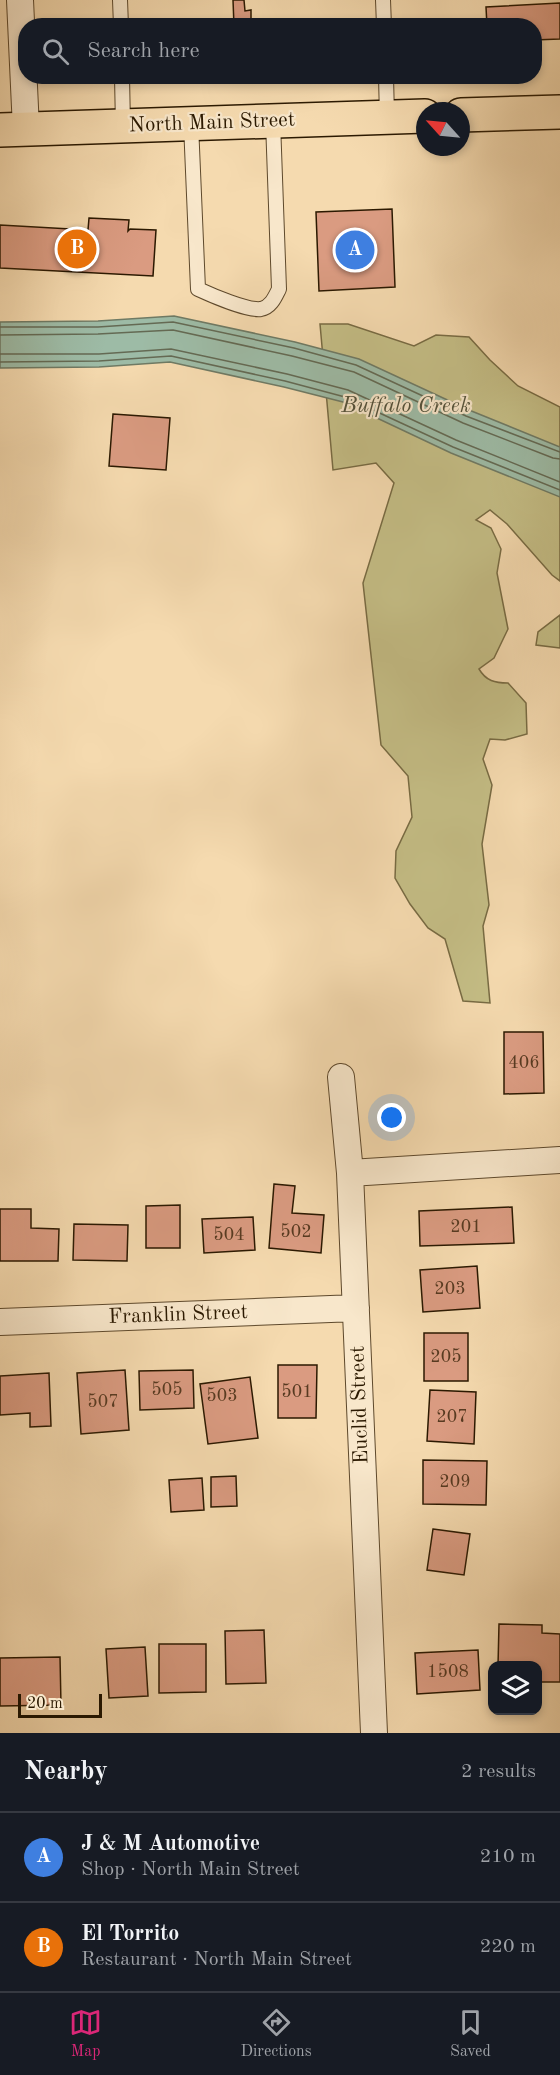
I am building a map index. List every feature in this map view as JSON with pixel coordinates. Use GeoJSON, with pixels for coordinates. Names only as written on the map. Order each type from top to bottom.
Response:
{"type":"FeatureCollection","features":[{"type":"Feature","properties":{"kind":"main road"},"geometry":{"type":"LineString","coordinates":[[470,115],[560,112]]}},
{"type":"Feature","properties":{"kind":"main road","name":"North Main Street"},"geometry":{"type":"LineString","coordinates":[[13,130],[416,116]]}},
{"type":"Feature","properties":{"kind":"street"},"geometry":{"type":"LineString","coordinates":[[19,18],[20,0]]}},
{"type":"Feature","properties":{"kind":"street"},"geometry":{"type":"LineString","coordinates":[[13,130],[18,37]]}},
{"type":"Feature","properties":{"kind":"street","name":"Euclid Street"},"geometry":{"type":"LineString","coordinates":[[341,1077],[350,1173],[374,1733]]}},
{"type":"Feature","properties":{"kind":"street"},"geometry":{"type":"LineString","coordinates":[[350,1173],[560,1160]]}},
{"type":"Feature","properties":{"kind":"street","name":"Franklin Street"},"geometry":{"type":"LineString","coordinates":[[0,1322],[356,1308]]}},
{"type":"Feature","properties":{"kind":"lane"},"geometry":{"type":"LineString","coordinates":[[120,0],[121,18]]}},
{"type":"Feature","properties":{"kind":"lane"},"geometry":{"type":"LineString","coordinates":[[383,0],[384,18]]}},
{"type":"Feature","properties":{"kind":"lane"},"geometry":{"type":"LineString","coordinates":[[122,84],[123,126]]}},
{"type":"Feature","properties":{"kind":"lane"},"geometry":{"type":"LineString","coordinates":[[386,84],[387,117]]}},
{"type":"Feature","properties":{"kind":"lane"},"geometry":{"type":"LineString","coordinates":[[191,124],[198,289],[226,302],[261,309],[272,303],[279,289],[273,122]]}},
{"type":"Feature","properties":{"kind":"shaded area"},"geometry":{"type":"Polygon","coordinates":[[[320,324],[348,324],[414,346],[436,335],[469,337],[518,386],[560,407],[560,581],[507,524],[490,510],[476,520],[491,528],[501,549],[497,573],[508,629],[494,658],[479,669],[491,680],[508,683],[526,703],[527,734],[505,740],[490,739],[483,759],[492,785],[482,844],[489,905],[483,926],[490,1003],[463,1001],[445,939],[428,928],[410,904],[395,878],[396,851],[412,817],[408,776],[381,745],[363,583],[394,483],[376,463],[333,470],[320,324]]]}},
{"type":"Feature","properties":{"kind":"shaded area"},"geometry":{"type":"Polygon","coordinates":[[[560,615],[560,648],[536,645],[538,632],[560,615]]]}},
{"type":"Feature","properties":{"kind":"water","name":"Buffalo Creek"},"geometry":{"type":"Polygon","coordinates":[[[174,316],[295,342],[359,359],[469,410],[560,447],[560,497],[451,453],[343,402],[284,387],[170,362],[99,367],[0,368],[0,322],[98,321],[174,316]]]}},
{"type":"Feature","properties":{"kind":"building"},"geometry":{"type":"Polygon","coordinates":[[[233,0],[244,0],[245,11],[251,10],[251,18],[234,18],[233,0]]]}},
{"type":"Feature","properties":{"kind":"building"},"geometry":{"type":"Polygon","coordinates":[[[560,3],[560,39],[542,40],[542,18],[487,18],[486,7],[560,3]]]}},
{"type":"Feature","properties":{"kind":"building"},"geometry":{"type":"Polygon","coordinates":[[[392,209],[395,287],[319,291],[316,212],[392,209]]]}},
{"type":"Feature","properties":{"kind":"building"},"geometry":{"type":"Polygon","coordinates":[[[89,218],[129,220],[128,231],[130,229],[156,230],[153,276],[0,268],[0,225],[88,230],[89,218]]]}},
{"type":"Feature","properties":{"kind":"building"},"geometry":{"type":"Polygon","coordinates":[[[113,414],[170,418],[166,470],[109,466],[113,414]]]}},
{"type":"Feature","properties":{"kind":"building"},"geometry":{"type":"Polygon","coordinates":[[[504,1032],[543,1032],[544,1093],[504,1094],[504,1032]]]}},
{"type":"Feature","properties":{"kind":"building"},"geometry":{"type":"Polygon","coordinates":[[[274,1184],[295,1186],[292,1213],[324,1215],[321,1253],[269,1248],[274,1184]]]}},
{"type":"Feature","properties":{"kind":"building"},"geometry":{"type":"Polygon","coordinates":[[[180,1205],[180,1248],[146,1248],[146,1206],[180,1205]]]}},
{"type":"Feature","properties":{"kind":"building"},"geometry":{"type":"Polygon","coordinates":[[[512,1207],[514,1243],[420,1246],[419,1211],[512,1207]]]}},
{"type":"Feature","properties":{"kind":"building"},"geometry":{"type":"Polygon","coordinates":[[[0,1209],[31,1209],[31,1228],[59,1229],[58,1261],[0,1261],[0,1209]]]}},
{"type":"Feature","properties":{"kind":"building"},"geometry":{"type":"Polygon","coordinates":[[[253,1217],[255,1250],[204,1253],[202,1219],[253,1217]]]}},
{"type":"Feature","properties":{"kind":"building"},"geometry":{"type":"Polygon","coordinates":[[[74,1224],[128,1225],[127,1261],[73,1260],[74,1224]]]}},
{"type":"Feature","properties":{"kind":"building"},"geometry":{"type":"Polygon","coordinates":[[[477,1266],[480,1308],[423,1312],[420,1270],[477,1266]]]}},
{"type":"Feature","properties":{"kind":"building"},"geometry":{"type":"Polygon","coordinates":[[[424,1333],[468,1333],[468,1381],[424,1381],[424,1333]]]}},
{"type":"Feature","properties":{"kind":"building"},"geometry":{"type":"Polygon","coordinates":[[[278,1365],[317,1365],[316,1418],[278,1418],[278,1365]]]}},
{"type":"Feature","properties":{"kind":"building"},"geometry":{"type":"Polygon","coordinates":[[[125,1370],[129,1430],[81,1434],[77,1373],[125,1370]]]}},
{"type":"Feature","properties":{"kind":"building"},"geometry":{"type":"Polygon","coordinates":[[[193,1370],[194,1408],[140,1410],[139,1371],[193,1370]]]}},
{"type":"Feature","properties":{"kind":"building"},"geometry":{"type":"Polygon","coordinates":[[[49,1373],[51,1426],[30,1427],[30,1413],[0,1415],[0,1376],[49,1373]]]}},
{"type":"Feature","properties":{"kind":"building"},"geometry":{"type":"Polygon","coordinates":[[[250,1377],[258,1438],[208,1444],[200,1384],[250,1377]]]}},
{"type":"Feature","properties":{"kind":"building"},"geometry":{"type":"Polygon","coordinates":[[[430,1390],[476,1392],[474,1444],[427,1441],[430,1390]]]}},
{"type":"Feature","properties":{"kind":"building"},"geometry":{"type":"Polygon","coordinates":[[[423,1460],[487,1461],[486,1505],[423,1504],[423,1460]]]}},
{"type":"Feature","properties":{"kind":"building"},"geometry":{"type":"Polygon","coordinates":[[[236,1476],[237,1506],[211,1507],[211,1477],[236,1476]]]}},
{"type":"Feature","properties":{"kind":"building"},"geometry":{"type":"Polygon","coordinates":[[[202,1478],[204,1510],[171,1512],[169,1480],[202,1478]]]}},
{"type":"Feature","properties":{"kind":"building"},"geometry":{"type":"Polygon","coordinates":[[[433,1529],[470,1534],[464,1575],[427,1570],[433,1529]]]}},
{"type":"Feature","properties":{"kind":"building"},"geometry":{"type":"Polygon","coordinates":[[[499,1624],[542,1625],[542,1633],[560,1634],[560,1682],[542,1682],[542,1661],[498,1661],[499,1624]]]}},
{"type":"Feature","properties":{"kind":"building"},"geometry":{"type":"Polygon","coordinates":[[[264,1630],[266,1683],[226,1684],[225,1631],[264,1630]]]}},
{"type":"Feature","properties":{"kind":"building"},"geometry":{"type":"Polygon","coordinates":[[[159,1644],[206,1644],[206,1692],[159,1693],[159,1644]]]}},
{"type":"Feature","properties":{"kind":"building"},"geometry":{"type":"Polygon","coordinates":[[[145,1647],[148,1696],[109,1698],[106,1649],[145,1647]]]}},
{"type":"Feature","properties":{"kind":"building"},"geometry":{"type":"Polygon","coordinates":[[[478,1650],[480,1690],[417,1694],[415,1653],[478,1650]]]}},
{"type":"Feature","properties":{"kind":"building"},"geometry":{"type":"Polygon","coordinates":[[[60,1657],[61,1705],[0,1706],[0,1658],[60,1657]]]}},
{"type":"Feature","properties":{"kind":"place","name":"El Torrito"},"geometry":{"type":"Point","coordinates":[77,249]}},
{"type":"Feature","properties":{"kind":"place","name":"J & M Automotive"},"geometry":{"type":"Point","coordinates":[355,250]}}]}
